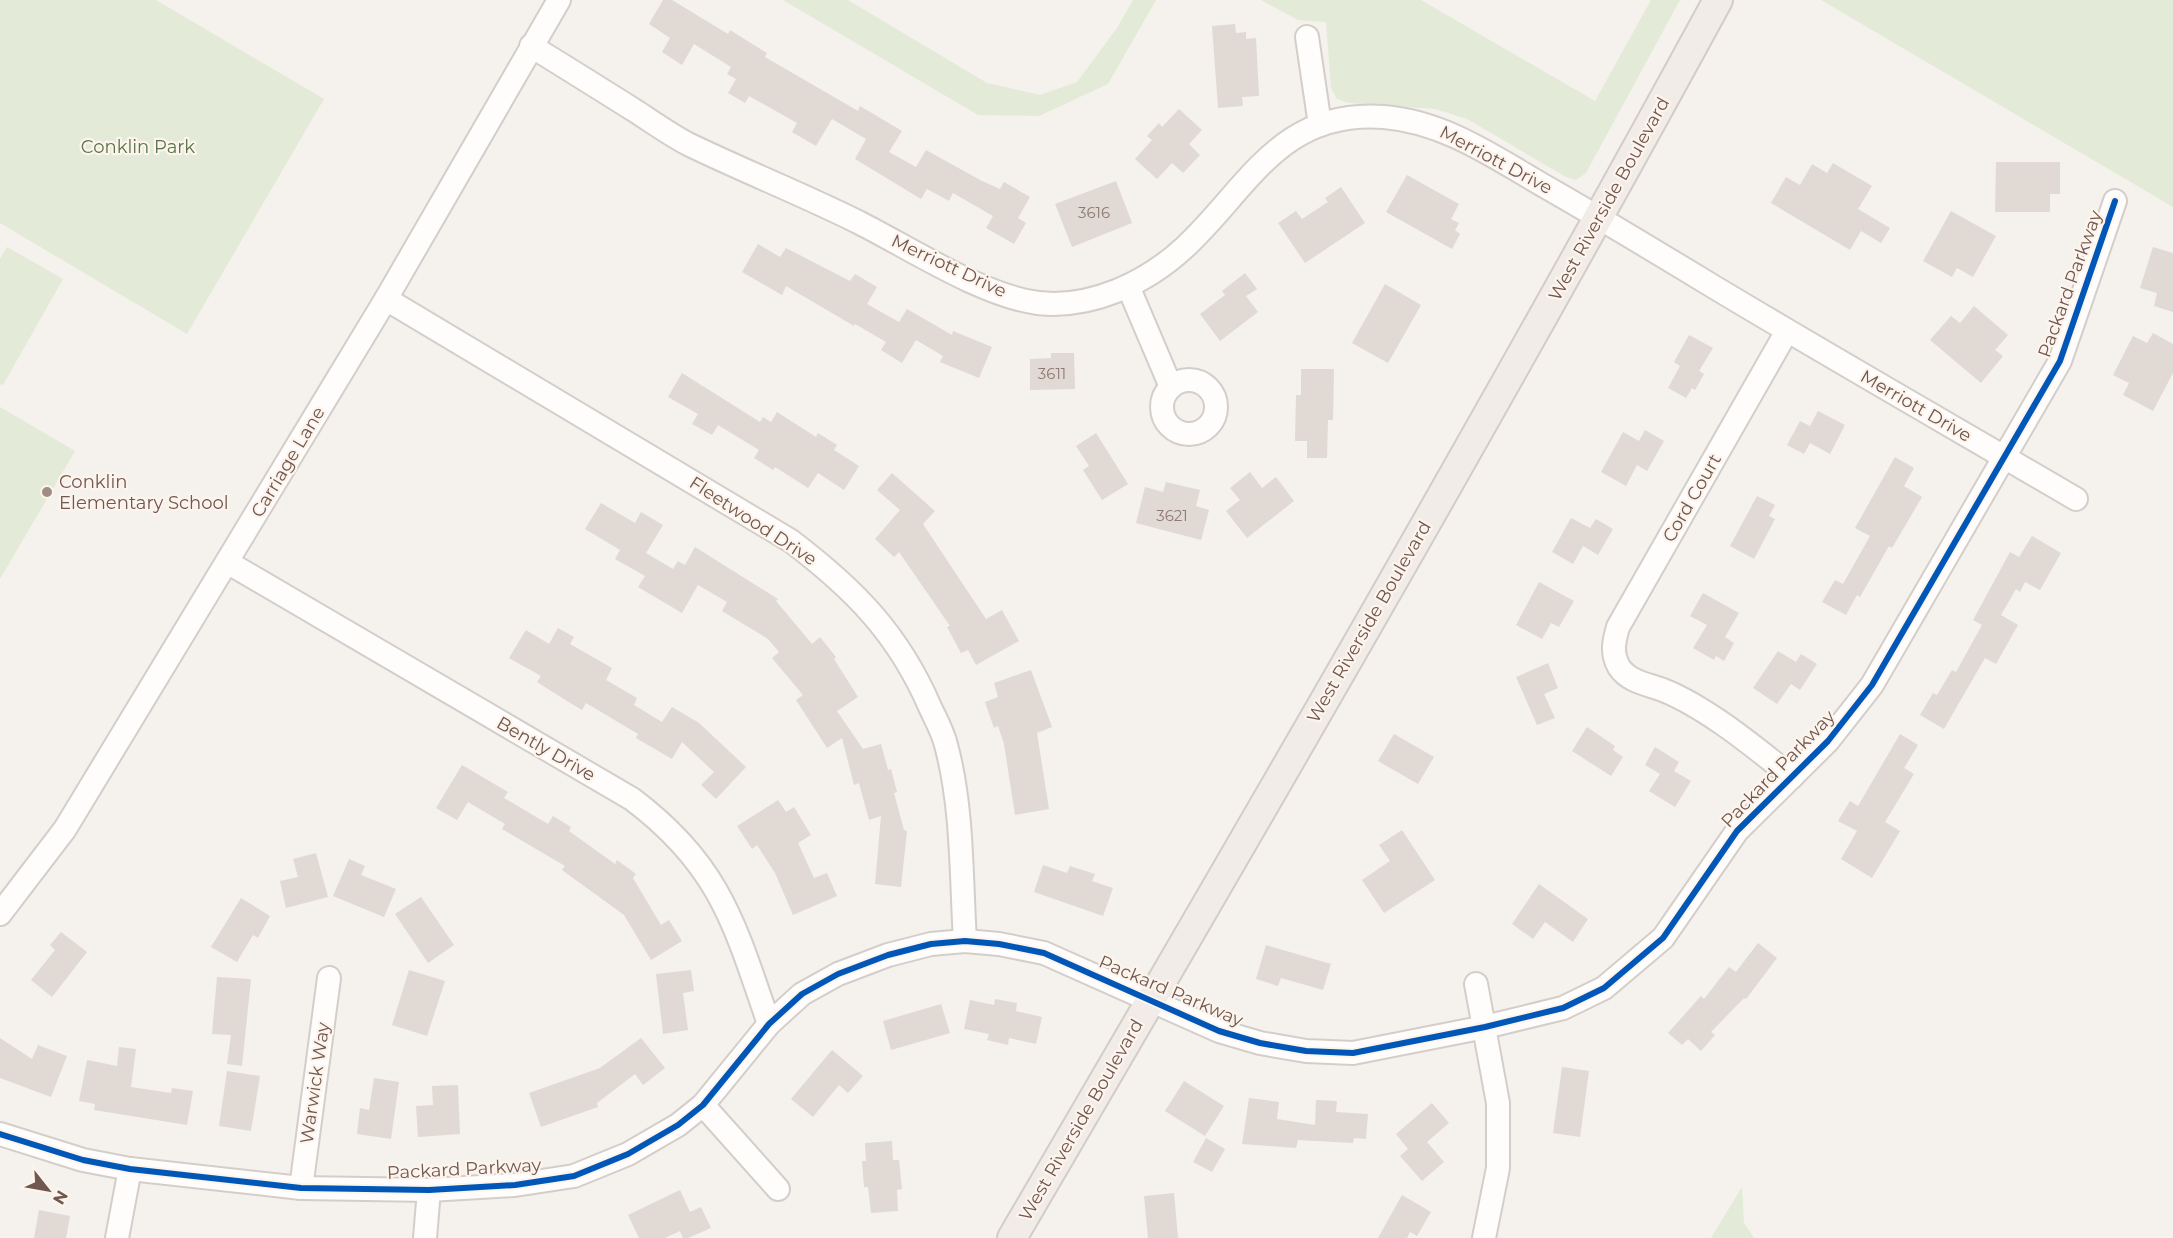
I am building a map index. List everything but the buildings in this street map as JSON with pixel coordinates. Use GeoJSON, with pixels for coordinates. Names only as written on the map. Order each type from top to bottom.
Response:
{"type":"FeatureCollection","features":[{"type":"Feature","properties":{"kind":"main road","name":"West Riverside Boulevard"},"geometry":{"type":"LineString","coordinates":[[1011,1238],[1151,1000],[1599,218],[1718,0]]}},
{"type":"Feature","properties":{"kind":"street","name":"Carriage Lane"},"geometry":{"type":"LineString","coordinates":[[0,914],[65,829],[386,298],[559,0]]}},
{"type":"Feature","properties":{"kind":"street"},"geometry":{"type":"LineString","coordinates":[[1307,37],[1320,125]]}},
{"type":"Feature","properties":{"kind":"street","name":"Merriott Drive"},"geometry":{"type":"LineString","coordinates":[[531,46],[686,143],[818,202],[998,291],[1019,299],[1060,303],[1096,298],[1128,286],[1180,252],[1265,159],[1286,143],[1320,125],[1354,118],[1380,117],[1436,127],[1469,142],[2076,499]]}},
{"type":"Feature","properties":{"kind":"street","name":"Packard Parkway"},"geometry":{"type":"LineString","coordinates":[[0,1134],[83,1160],[130,1169],[301,1188],[429,1190],[515,1185],[574,1176],[628,1154],[678,1125],[703,1105],[768,1024],[802,994],[838,974],[888,955],[931,944],[965,941],[999,944],[1044,953],[1220,1031],[1260,1043],[1306,1051],[1353,1053],[1485,1027],[1563,1008],[1604,988],[1664,938],[1737,831],[1828,741],[1872,686],[2060,361],[2115,201]]}},
{"type":"Feature","properties":{"kind":"street"},"geometry":{"type":"LineString","coordinates":[[1128,286],[1171,387]]}},
{"type":"Feature","properties":{"kind":"street","name":"Fleetwood Drive"},"geometry":{"type":"LineString","coordinates":[[386,298],[792,541],[840,579],[873,614],[901,650],[946,743],[955,790],[965,941]]}},
{"type":"Feature","properties":{"kind":"street","name":"Cord Court"},"geometry":{"type":"LineString","coordinates":[[1787,331],[1618,627],[1613,645],[1614,657],[1628,677],[1687,703],[1750,743],[1792,777]]}},
{"type":"Feature","properties":{"kind":"street","name":"Bently Drive"},"geometry":{"type":"LineString","coordinates":[[227,562],[604,783],[661,821],[688,849],[709,876],[741,943],[768,1024]]}},
{"type":"Feature","properties":{"kind":"street","name":"Warwick Way"},"geometry":{"type":"LineString","coordinates":[[301,1188],[328,978]]}},
{"type":"Feature","properties":{"kind":"street"},"geometry":{"type":"LineString","coordinates":[[1476,984],[1498,1103],[1498,1168],[1484,1238]]}},
{"type":"Feature","properties":{"kind":"street"},"geometry":{"type":"LineString","coordinates":[[703,1105],[778,1189]]}},
{"type":"Feature","properties":{"kind":"street"},"geometry":{"type":"LineString","coordinates":[[117,1238],[130,1169]]}},
{"type":"Feature","properties":{"kind":"street"},"geometry":{"type":"LineString","coordinates":[[425,1238],[429,1190]]}},
{"type":"Feature","properties":{"kind":"green space","name":"Conklin Park"},"geometry":{"type":"Polygon","coordinates":[[[0,0],[156,0],[324,99],[187,334],[0,223],[0,0]]]}},
{"type":"Feature","properties":{"kind":"green space"},"geometry":{"type":"Polygon","coordinates":[[[783,0],[848,0],[987,83],[1040,95],[1077,82],[1117,28],[1133,0],[1156,0],[1108,84],[1039,116],[978,115],[783,0]]]}},
{"type":"Feature","properties":{"kind":"green space"},"geometry":{"type":"Polygon","coordinates":[[[1261,0],[1421,0],[1595,101],[1651,0],[1680,0],[1586,173],[1576,180],[1566,177],[1467,119],[1435,109],[1349,103],[1337,99],[1331,88],[1326,22],[1298,20],[1261,0]]]}},
{"type":"Feature","properties":{"kind":"green space"},"geometry":{"type":"Polygon","coordinates":[[[1821,0],[2173,0],[2173,207],[1821,0]]]}},
{"type":"Feature","properties":{"kind":"green space"},"geometry":{"type":"Polygon","coordinates":[[[7,247],[63,279],[3,385],[0,384],[0,259],[7,247]]]}},
{"type":"Feature","properties":{"kind":"green space"},"geometry":{"type":"Polygon","coordinates":[[[0,407],[75,451],[0,579],[0,407]]]}},
{"type":"Feature","properties":{"kind":"green space"},"geometry":{"type":"Polygon","coordinates":[[[1742,1187],[1744,1223],[1754,1238],[1711,1238],[1742,1187]]]}},
{"type":"Feature","properties":{"kind":"cycle path"},"geometry":{"type":"LineString","coordinates":[[0,1134],[83,1160],[130,1169],[301,1188],[429,1190],[515,1185],[574,1176],[628,1154],[678,1125],[703,1105],[769,1024],[802,994],[838,974],[888,955],[931,944],[965,941],[999,944],[1044,953],[1219,1031],[1260,1043],[1306,1051],[1353,1053],[1485,1027],[1563,1008],[1604,988],[1663,938],[1737,831],[1828,741],[1872,685],[2060,361],[2115,201]]}},
{"type":"Feature","properties":{"kind":"place","name":"Conklin Elementary School"},"geometry":{"type":"Point","coordinates":[47,492]}}]}
